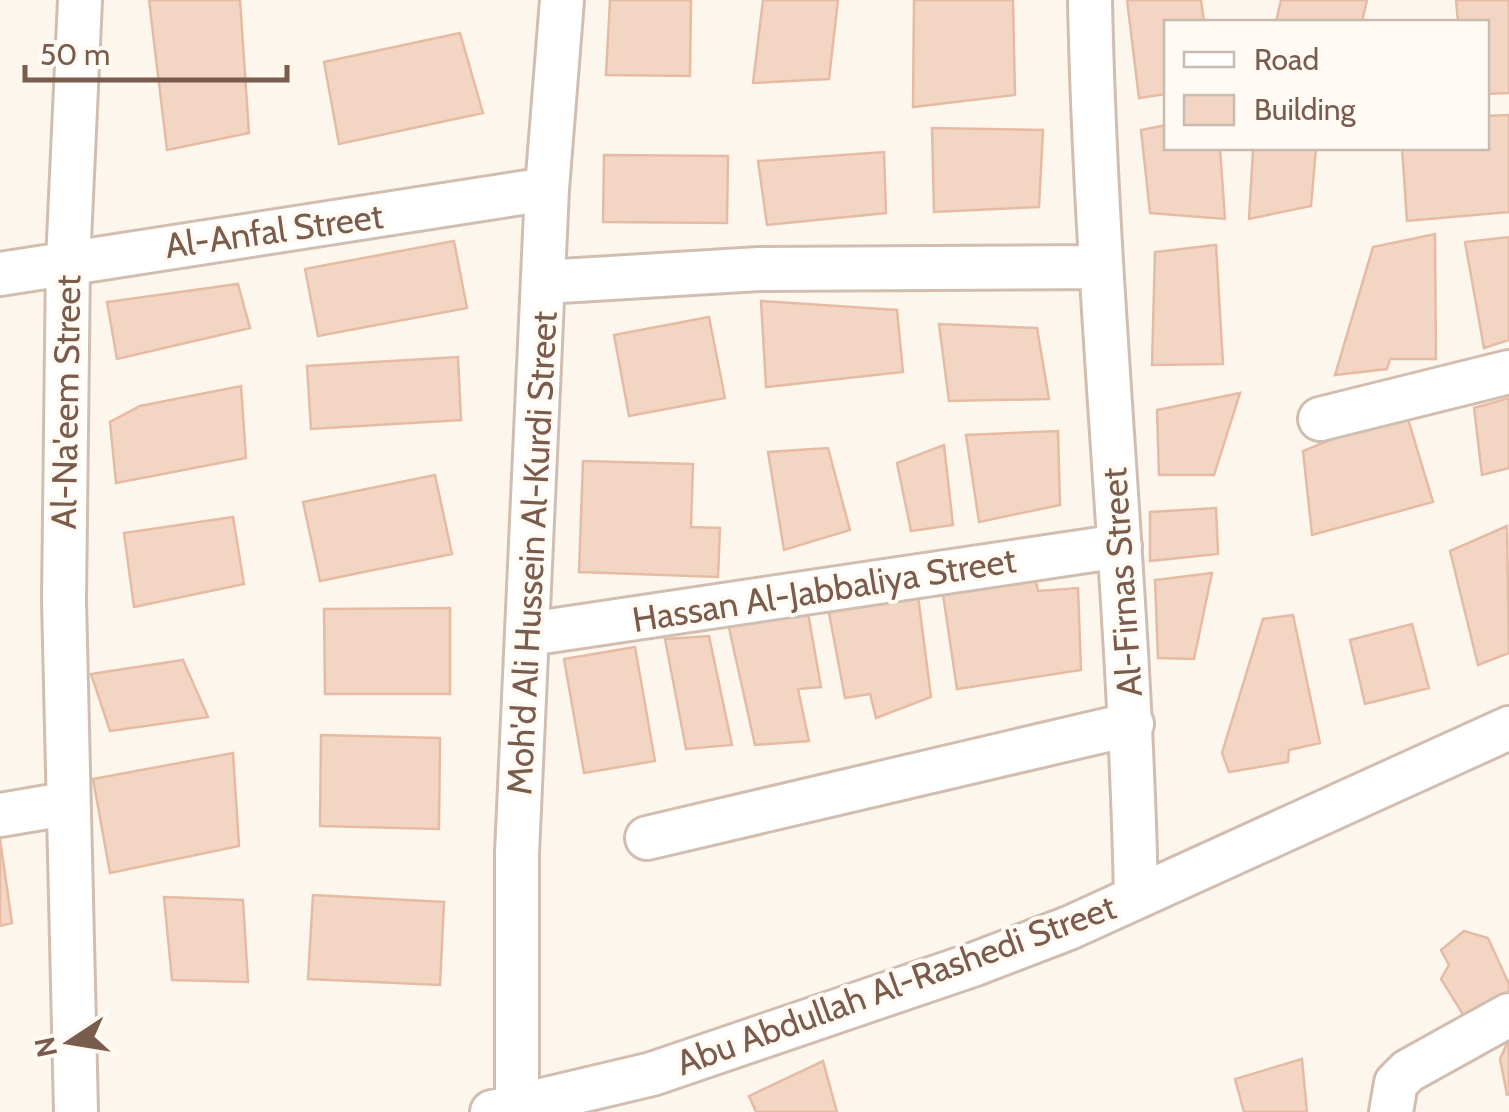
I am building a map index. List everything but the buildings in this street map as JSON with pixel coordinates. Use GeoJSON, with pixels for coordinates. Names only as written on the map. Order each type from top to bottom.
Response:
{"type":"FeatureCollection","features":[{"type":"Feature","properties":{"kind":"street","name":"Al-Na'eem Street"},"geometry":{"type":"LineString","coordinates":[[76,1112],[65,804],[68,262],[80,0]]}},
{"type":"Feature","properties":{"kind":"street","name":"Moh'd Ali Hussein Al-Kurdi Street"},"geometry":{"type":"LineString","coordinates":[[505,1110],[547,190],[562,0]]}},
{"type":"Feature","properties":{"kind":"street","name":"Al-Firnas Street"},"geometry":{"type":"LineString","coordinates":[[1090,0],[1100,267],[1132,724],[1136,897]]}},
{"type":"Feature","properties":{"kind":"street","name":"Al-Anfal Street"},"geometry":{"type":"LineString","coordinates":[[0,274],[547,190]]}},
{"type":"Feature","properties":{"kind":"street"},"geometry":{"type":"LineString","coordinates":[[544,282],[759,269],[1100,267]]}},
{"type":"Feature","properties":{"kind":"street"},"geometry":{"type":"LineString","coordinates":[[1320,419],[1509,372]]}},
{"type":"Feature","properties":{"kind":"street","name":"Hassan Al-Jabbaliya Street"},"geometry":{"type":"LineString","coordinates":[[529,634],[1120,546]]}},
{"type":"Feature","properties":{"kind":"street"},"geometry":{"type":"LineString","coordinates":[[647,838],[1132,724]]}},
{"type":"Feature","properties":{"kind":"street","name":"Abu Abdullah Al-Rashedi Street"},"geometry":{"type":"LineString","coordinates":[[505,1110],[652,1074],[975,964],[1136,897],[1509,728]]}},
{"type":"Feature","properties":{"kind":"street"},"geometry":{"type":"LineString","coordinates":[[0,815],[65,804]]}},
{"type":"Feature","properties":{"kind":"street"},"geometry":{"type":"LineString","coordinates":[[1391,1112],[1396,1083],[1408,1071],[1509,1015]]}}]}
